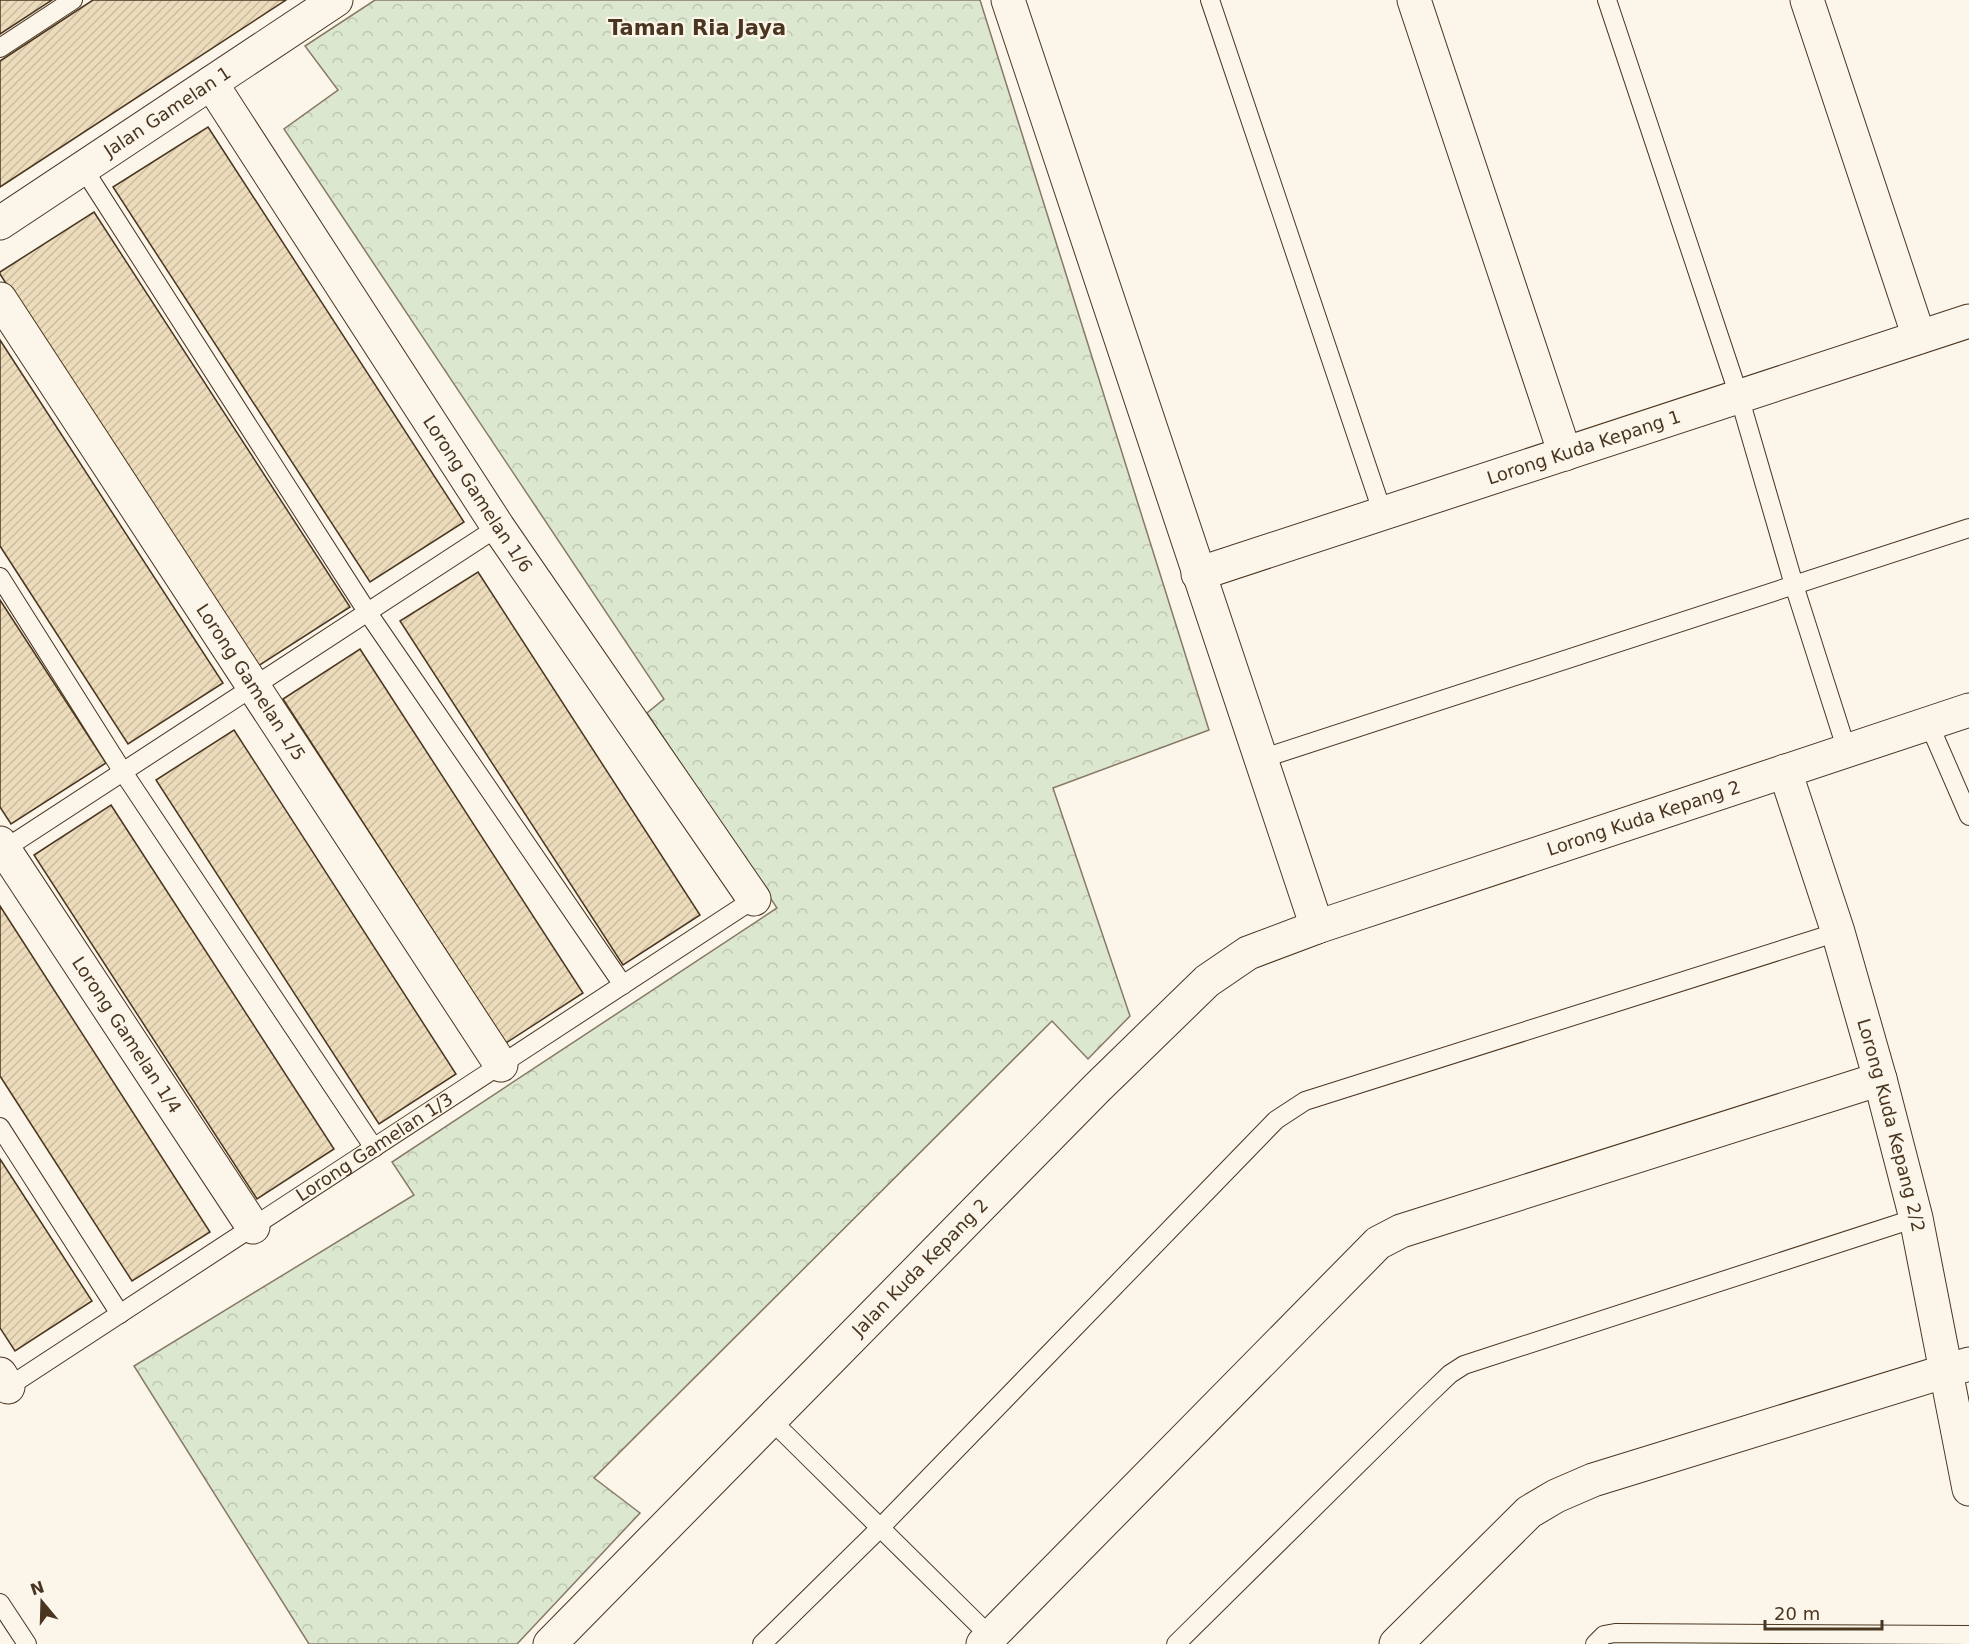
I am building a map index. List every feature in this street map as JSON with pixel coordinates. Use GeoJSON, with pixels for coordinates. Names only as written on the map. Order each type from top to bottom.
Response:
{"type":"FeatureCollection","features":[{"type":"Feature","properties":{"kind":"street","name":"Jalan Gamelan 1"},"geometry":{"type":"LineString","coordinates":[[0,223],[336,0]]}},
{"type":"Feature","properties":{"kind":"street"},"geometry":{"type":"LineString","coordinates":[[1008,0],[1317,927]]}},
{"type":"Feature","properties":{"kind":"street"},"geometry":{"type":"LineString","coordinates":[[1414,0],[1565,454]]}},
{"type":"Feature","properties":{"kind":"street"},"geometry":{"type":"LineString","coordinates":[[1807,0],[1919,337]]}},
{"type":"Feature","properties":{"kind":"street","name":"Lorong Gamelan 1/6"},"geometry":{"type":"LineString","coordinates":[[211,83],[498,527],[754,899]]}},
{"type":"Feature","properties":{"kind":"street","name":"Lorong Gamelan 1/5"},"geometry":{"type":"LineString","coordinates":[[0,299],[501,1065]]}},
{"type":"Feature","properties":{"kind":"street","name":"Lorong Kuda Kepang 1"},"geometry":{"type":"LineString","coordinates":[[1198,574],[1969,321]]}},
{"type":"Feature","properties":{"kind":"street","name":"Lorong Kuda Kepang 2"},"geometry":{"type":"LineString","coordinates":[[1317,927],[1969,710]]}},
{"type":"Feature","properties":{"kind":"street","name":"Lorong Kuda Kepang 2/2"},"geometry":{"type":"LineString","coordinates":[[1785,771],[1838,932],[1957,1367],[1969,1488]]}},
{"type":"Feature","properties":{"kind":"street","name":"Lorong Gamelan 1/4"},"geometry":{"type":"LineString","coordinates":[[1,848],[253,1227]]}},
{"type":"Feature","properties":{"kind":"street","name":"Jalan Kuda Kepang 2"},"geometry":{"type":"LineString","coordinates":[[550,1644],[1097,1088],[1207,981],[1248,953],[1317,927]]}},
{"type":"Feature","properties":{"kind":"street"},"geometry":{"type":"LineString","coordinates":[[991,1642],[1378,1243],[1401,1231],[1880,1079]]}},
{"type":"Feature","properties":{"kind":"street"},"geometry":{"type":"LineString","coordinates":[[1396,1644],[1507,1532],[1529,1512],[1556,1496],[1593,1480],[1957,1367]]}},
{"type":"Feature","properties":{"kind":"lane"},"geometry":{"type":"LineString","coordinates":[[0,48],[72,0]]}},
{"type":"Feature","properties":{"kind":"lane"},"geometry":{"type":"LineString","coordinates":[[1210,0],[1383,513]]}},
{"type":"Feature","properties":{"kind":"lane"},"geometry":{"type":"LineString","coordinates":[[1607,0],[1739,396],[1794,585],[1847,751]]}},
{"type":"Feature","properties":{"kind":"lane"},"geometry":{"type":"LineString","coordinates":[[83,168],[368,613],[623,986]]}},
{"type":"Feature","properties":{"kind":"lane"},"geometry":{"type":"LineString","coordinates":[[1,848],[123,772],[498,527]]}},
{"type":"Feature","properties":{"kind":"lane"},"geometry":{"type":"LineString","coordinates":[[1261,759],[1969,528]]}},
{"type":"Feature","properties":{"kind":"lane"},"geometry":{"type":"LineString","coordinates":[[0,578],[123,772],[374,1148]]}},
{"type":"Feature","properties":{"kind":"lane"},"geometry":{"type":"LineString","coordinates":[[1929,724],[1969,816]]}},
{"type":"Feature","properties":{"kind":"lane","name":"Lorong Gamelan 1/3"},"geometry":{"type":"LineString","coordinates":[[4,1381],[120,1314],[754,899]]}},
{"type":"Feature","properties":{"kind":"lane"},"geometry":{"type":"LineString","coordinates":[[762,1644],[880,1528],[1276,1120],[1305,1101],[1838,932]]}},
{"type":"Feature","properties":{"kind":"lane"},"geometry":{"type":"LineString","coordinates":[[0,1127],[120,1314]]}},
{"type":"Feature","properties":{"kind":"lane"},"geometry":{"type":"LineString","coordinates":[[1176,1644],[1427,1396],[1450,1374],[1464,1365],[1916,1218]]}},
{"type":"Feature","properties":{"kind":"lane"},"geometry":{"type":"LineString","coordinates":[[771,1420],[991,1642]]}},
{"type":"Feature","properties":{"kind":"lane"},"geometry":{"type":"LineString","coordinates":[[0,1603],[27,1644]]}},
{"type":"Feature","properties":{"kind":"lane"},"geometry":{"type":"LineString","coordinates":[[1595,1644],[1604,1635],[1615,1633],[1969,1635]]}},
{"type":"Feature","properties":{"kind":"green space"},"geometry":{"type":"Polygon","coordinates":[[[375,0],[980,0],[1209,730],[1053,788],[1130,1016],[1088,1059],[1052,1021],[594,1478],[640,1513],[517,1644],[309,1644],[134,1366],[414,1195],[392,1162],[777,908],[647,713],[664,699],[284,129],[338,90],[305,46],[375,0]]]}},
{"type":"Feature","properties":{"kind":"building"},"geometry":{"type":"Polygon","coordinates":[[[0,0],[52,0],[0,34],[0,0]]]}},
{"type":"Feature","properties":{"kind":"building"},"geometry":{"type":"Polygon","coordinates":[[[93,0],[286,0],[0,187],[0,61],[93,0]]]}},
{"type":"Feature","properties":{"kind":"building"},"geometry":{"type":"Polygon","coordinates":[[[208,127],[464,522],[370,582],[113,187],[208,127]]]}},
{"type":"Feature","properties":{"kind":"building"},"geometry":{"type":"Polygon","coordinates":[[[94,212],[350,607],[255,668],[0,274],[94,212]]]}},
{"type":"Feature","properties":{"kind":"building"},"geometry":{"type":"Polygon","coordinates":[[[0,340],[223,683],[128,744],[0,546],[0,340]]]}},
{"type":"Feature","properties":{"kind":"building"},"geometry":{"type":"Polygon","coordinates":[[[478,572],[700,915],[623,965],[400,621],[478,572]]]}},
{"type":"Feature","properties":{"kind":"building"},"geometry":{"type":"Polygon","coordinates":[[[0,600],[106,763],[11,824],[0,807],[0,600]]]}},
{"type":"Feature","properties":{"kind":"building"},"geometry":{"type":"Polygon","coordinates":[[[360,649],[583,993],[506,1043],[283,699],[360,649]]]}},
{"type":"Feature","properties":{"kind":"building"},"geometry":{"type":"Polygon","coordinates":[[[234,730],[456,1074],[379,1124],[156,780],[234,730]]]}},
{"type":"Feature","properties":{"kind":"building"},"geometry":{"type":"Polygon","coordinates":[[[111,805],[334,1149],[257,1199],[34,855],[111,805]]]}},
{"type":"Feature","properties":{"kind":"building"},"geometry":{"type":"Polygon","coordinates":[[[0,906],[210,1232],[132,1281],[0,1076],[0,906]]]}},
{"type":"Feature","properties":{"kind":"building"},"geometry":{"type":"Polygon","coordinates":[[[0,1159],[92,1301],[15,1351],[0,1328],[0,1159]]]}},
{"type":"Feature","properties":{"kind":"district","name":"Taman Ria Jaya"},"geometry":{"type":"Point","coordinates":[697,28]}}]}
